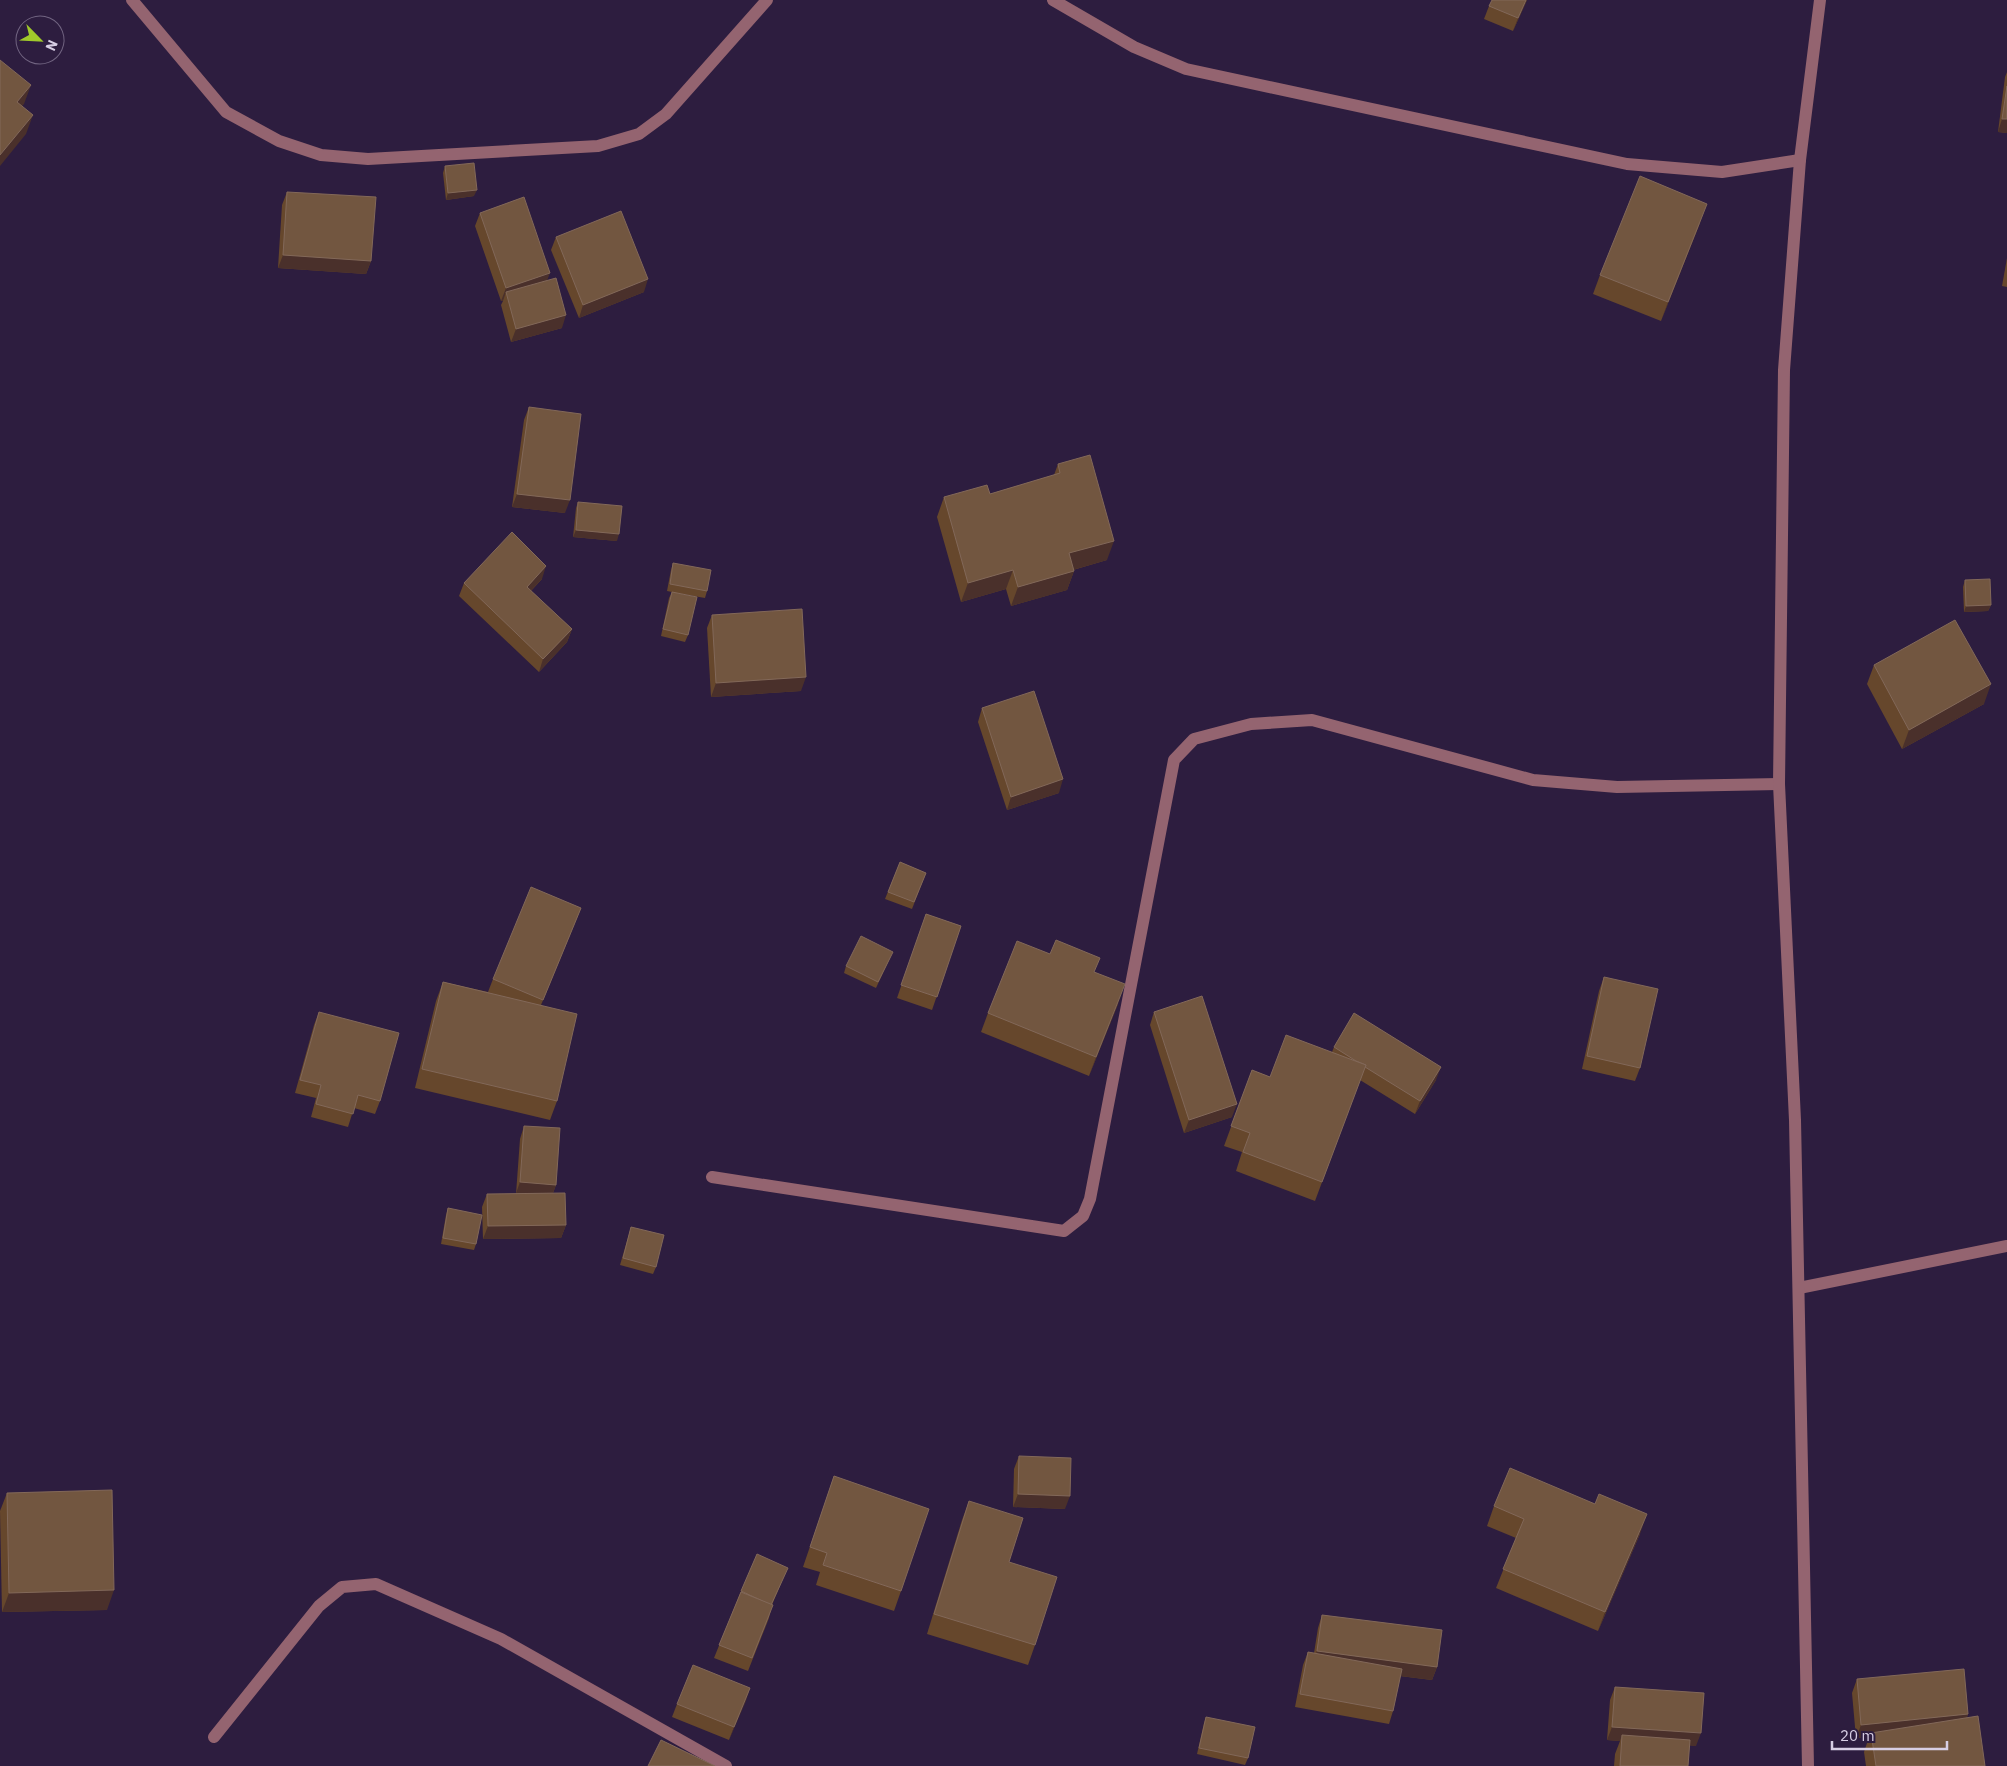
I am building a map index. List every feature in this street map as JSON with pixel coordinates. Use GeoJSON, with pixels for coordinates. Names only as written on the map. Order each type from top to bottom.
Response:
{"type":"FeatureCollection","features":[{"type":"Feature","properties":{"kind":"street"},"geometry":{"type":"LineString","coordinates":[[132,0],[226,112],[287,144],[321,155],[368,159],[598,146],[638,134],[666,114],[767,0]]}},
{"type":"Feature","properties":{"kind":"street"},"geometry":{"type":"LineString","coordinates":[[1053,0],[1134,47],[1186,69],[1628,164],[1722,172],[1800,160]]}},
{"type":"Feature","properties":{"kind":"street"},"geometry":{"type":"LineString","coordinates":[[1808,1766],[1796,1120],[1779,784],[1784,370],[1800,160],[1820,0]]}},
{"type":"Feature","properties":{"kind":"street"},"geometry":{"type":"LineString","coordinates":[[712,1177],[1064,1231],[1083,1216],[1090,1199],[1174,760],[1194,739],[1251,724],[1312,720],[1534,780],[1617,787],[1779,784]]}},
{"type":"Feature","properties":{"kind":"street"},"geometry":{"type":"LineString","coordinates":[[1799,1288],[2007,1246]]}},
{"type":"Feature","properties":{"kind":"street"},"geometry":{"type":"LineString","coordinates":[[214,1737],[318,1606],[342,1587],[376,1584],[501,1638],[726,1766]]}},
{"type":"Feature","properties":{"kind":"building"},"geometry":{"type":"Polygon","coordinates":[[[1492,0],[1526,0],[1518,18],[1489,6],[1492,0]]]}},
{"type":"Feature","properties":{"kind":"building"},"geometry":{"type":"Polygon","coordinates":[[[0,60],[31,85],[17,102],[33,115],[0,155],[0,60]]]}},
{"type":"Feature","properties":{"kind":"building"},"geometry":{"type":"Polygon","coordinates":[[[2007,86],[2007,119],[2002,119],[2007,86]]]}},
{"type":"Feature","properties":{"kind":"building"},"geometry":{"type":"Polygon","coordinates":[[[474,163],[477,190],[448,193],[445,166],[474,163]]]}},
{"type":"Feature","properties":{"kind":"building"},"geometry":{"type":"Polygon","coordinates":[[[1640,176],[1707,204],[1668,302],[1600,275],[1640,176]]]}},
{"type":"Feature","properties":{"kind":"building"},"geometry":{"type":"Polygon","coordinates":[[[287,192],[376,197],[371,261],[283,255],[287,192]]]}},
{"type":"Feature","properties":{"kind":"building"},"geometry":{"type":"Polygon","coordinates":[[[524,197],[550,273],[506,288],[480,213],[524,197]]]}},
{"type":"Feature","properties":{"kind":"building"},"geometry":{"type":"Polygon","coordinates":[[[621,211],[648,279],[583,305],[556,237],[621,211]]]}},
{"type":"Feature","properties":{"kind":"building"},"geometry":{"type":"Polygon","coordinates":[[[556,278],[566,315],[516,329],[506,292],[556,278]]]}},
{"type":"Feature","properties":{"kind":"building"},"geometry":{"type":"Polygon","coordinates":[[[529,407],[581,414],[570,500],[517,494],[529,407]]]}},
{"type":"Feature","properties":{"kind":"building"},"geometry":{"type":"Polygon","coordinates":[[[1090,455],[1114,541],[1069,553],[1074,571],[1018,587],[1013,570],[968,583],[944,497],[987,485],[990,494],[1060,473],[1058,464],[1090,455]]]}},
{"type":"Feature","properties":{"kind":"building"},"geometry":{"type":"Polygon","coordinates":[[[578,502],[622,506],[619,534],[576,530],[578,502]]]}},
{"type":"Feature","properties":{"kind":"building"},"geometry":{"type":"Polygon","coordinates":[[[512,532],[546,566],[527,587],[572,629],[543,659],[464,583],[512,532]]]}},
{"type":"Feature","properties":{"kind":"building"},"geometry":{"type":"Polygon","coordinates":[[[673,563],[711,570],[707,591],[670,584],[673,563]]]}},
{"type":"Feature","properties":{"kind":"building"},"geometry":{"type":"Polygon","coordinates":[[[1990,579],[1991,605],[1966,606],[1965,580],[1990,579]]]}},
{"type":"Feature","properties":{"kind":"building"},"geometry":{"type":"Polygon","coordinates":[[[672,592],[697,597],[688,635],[663,629],[672,592]]]}},
{"type":"Feature","properties":{"kind":"building"},"geometry":{"type":"Polygon","coordinates":[[[802,609],[806,677],[716,683],[712,615],[802,609]]]}},
{"type":"Feature","properties":{"kind":"building"},"geometry":{"type":"Polygon","coordinates":[[[1955,620],[1991,684],[1909,730],[1874,665],[1955,620]]]}},
{"type":"Feature","properties":{"kind":"building"},"geometry":{"type":"Polygon","coordinates":[[[1034,691],[1063,779],[1011,797],[982,708],[1034,691]]]}},
{"type":"Feature","properties":{"kind":"building"},"geometry":{"type":"Polygon","coordinates":[[[900,862],[926,873],[914,902],[888,892],[900,862]]]}},
{"type":"Feature","properties":{"kind":"building"},"geometry":{"type":"Polygon","coordinates":[[[531,887],[581,908],[543,1000],[493,979],[531,887]]]}},
{"type":"Feature","properties":{"kind":"building"},"geometry":{"type":"Polygon","coordinates":[[[926,914],[961,926],[937,997],[901,985],[926,914]]]}},
{"type":"Feature","properties":{"kind":"building"},"geometry":{"type":"Polygon","coordinates":[[[861,936],[893,952],[878,982],[846,966],[861,936]]]}},
{"type":"Feature","properties":{"kind":"building"},"geometry":{"type":"Polygon","coordinates":[[[1056,940],[1100,958],[1094,972],[1125,984],[1096,1057],[988,1013],[1017,941],[1050,954],[1056,940]]]}},
{"type":"Feature","properties":{"kind":"building"},"geometry":{"type":"Polygon","coordinates":[[[1604,977],[1658,989],[1640,1068],[1587,1056],[1604,977]]]}},
{"type":"Feature","properties":{"kind":"building"},"geometry":{"type":"Polygon","coordinates":[[[443,982],[577,1014],[557,1101],[422,1069],[443,982]]]}},
{"type":"Feature","properties":{"kind":"building"},"geometry":{"type":"Polygon","coordinates":[[[1202,996],[1237,1104],[1189,1120],[1154,1012],[1202,996]]]}},
{"type":"Feature","properties":{"kind":"building"},"geometry":{"type":"Polygon","coordinates":[[[319,1012],[399,1033],[380,1101],[358,1095],[353,1114],[316,1104],[321,1085],[300,1080],[319,1012]]]}},
{"type":"Feature","properties":{"kind":"building"},"geometry":{"type":"Polygon","coordinates":[[[1354,1013],[1441,1067],[1420,1101],[1365,1067],[1366,1065],[1334,1047],[1354,1013]]]}},
{"type":"Feature","properties":{"kind":"building"},"geometry":{"type":"Polygon","coordinates":[[[1286,1035],[1366,1065],[1322,1182],[1243,1152],[1250,1133],[1231,1126],[1252,1070],[1270,1077],[1286,1035]]]}},
{"type":"Feature","properties":{"kind":"building"},"geometry":{"type":"Polygon","coordinates":[[[524,1126],[560,1128],[556,1185],[520,1182],[524,1126]]]}},
{"type":"Feature","properties":{"kind":"building"},"geometry":{"type":"Polygon","coordinates":[[[565,1193],[566,1225],[488,1226],[487,1194],[565,1193]]]}},
{"type":"Feature","properties":{"kind":"building"},"geometry":{"type":"Polygon","coordinates":[[[448,1208],[482,1215],[476,1244],[443,1238],[448,1208]]]}},
{"type":"Feature","properties":{"kind":"building"},"geometry":{"type":"Polygon","coordinates":[[[631,1227],[664,1235],[656,1267],[623,1258],[631,1227]]]}},
{"type":"Feature","properties":{"kind":"building"},"geometry":{"type":"Polygon","coordinates":[[[1019,1456],[1071,1458],[1070,1496],[1018,1494],[1019,1456]]]}},
{"type":"Feature","properties":{"kind":"building"},"geometry":{"type":"Polygon","coordinates":[[[1510,1468],[1595,1504],[1599,1494],[1647,1514],[1605,1612],[1503,1569],[1524,1519],[1494,1506],[1510,1468]]]}},
{"type":"Feature","properties":{"kind":"building"},"geometry":{"type":"Polygon","coordinates":[[[834,1476],[929,1509],[901,1591],[823,1565],[827,1553],[810,1547],[834,1476]]]}},
{"type":"Feature","properties":{"kind":"building"},"geometry":{"type":"Polygon","coordinates":[[[112,1490],[114,1590],[9,1593],[7,1493],[112,1490]]]}},
{"type":"Feature","properties":{"kind":"building"},"geometry":{"type":"Polygon","coordinates":[[[969,1501],[1023,1518],[1009,1562],[1057,1577],[1035,1645],[934,1614],[969,1501]]]}},
{"type":"Feature","properties":{"kind":"building"},"geometry":{"type":"Polygon","coordinates":[[[757,1554],[788,1568],[771,1605],[741,1591],[757,1554]]]}},
{"type":"Feature","properties":{"kind":"building"},"geometry":{"type":"Polygon","coordinates":[[[741,1592],[773,1605],[752,1658],[719,1645],[741,1592]]]}},
{"type":"Feature","properties":{"kind":"building"},"geometry":{"type":"Polygon","coordinates":[[[1322,1615],[1442,1630],[1437,1667],[1317,1651],[1322,1615]]]}},
{"type":"Feature","properties":{"kind":"building"},"geometry":{"type":"Polygon","coordinates":[[[1308,1652],[1402,1669],[1393,1711],[1300,1694],[1308,1652]]]}},
{"type":"Feature","properties":{"kind":"building"},"geometry":{"type":"Polygon","coordinates":[[[693,1665],[750,1688],[734,1727],[677,1704],[693,1665]]]}},
{"type":"Feature","properties":{"kind":"building"},"geometry":{"type":"Polygon","coordinates":[[[1964,1669],[1968,1714],[1861,1725],[1857,1679],[1964,1669]]]}},
{"type":"Feature","properties":{"kind":"building"},"geometry":{"type":"Polygon","coordinates":[[[1615,1687],[1704,1693],[1701,1733],[1612,1727],[1615,1687]]]}},
{"type":"Feature","properties":{"kind":"building"},"geometry":{"type":"Polygon","coordinates":[[[1978,1716],[1985,1766],[1876,1766],[1871,1733],[1978,1716]]]}},
{"type":"Feature","properties":{"kind":"building"},"geometry":{"type":"Polygon","coordinates":[[[1206,1717],[1255,1727],[1248,1758],[1199,1748],[1206,1717]]]}},
{"type":"Feature","properties":{"kind":"building"},"geometry":{"type":"Polygon","coordinates":[[[1622,1735],[1690,1740],[1688,1766],[1620,1766],[1622,1735]]]}},
{"type":"Feature","properties":{"kind":"building"},"geometry":{"type":"Polygon","coordinates":[[[661,1740],[715,1766],[648,1766],[661,1740]]]}}]}
